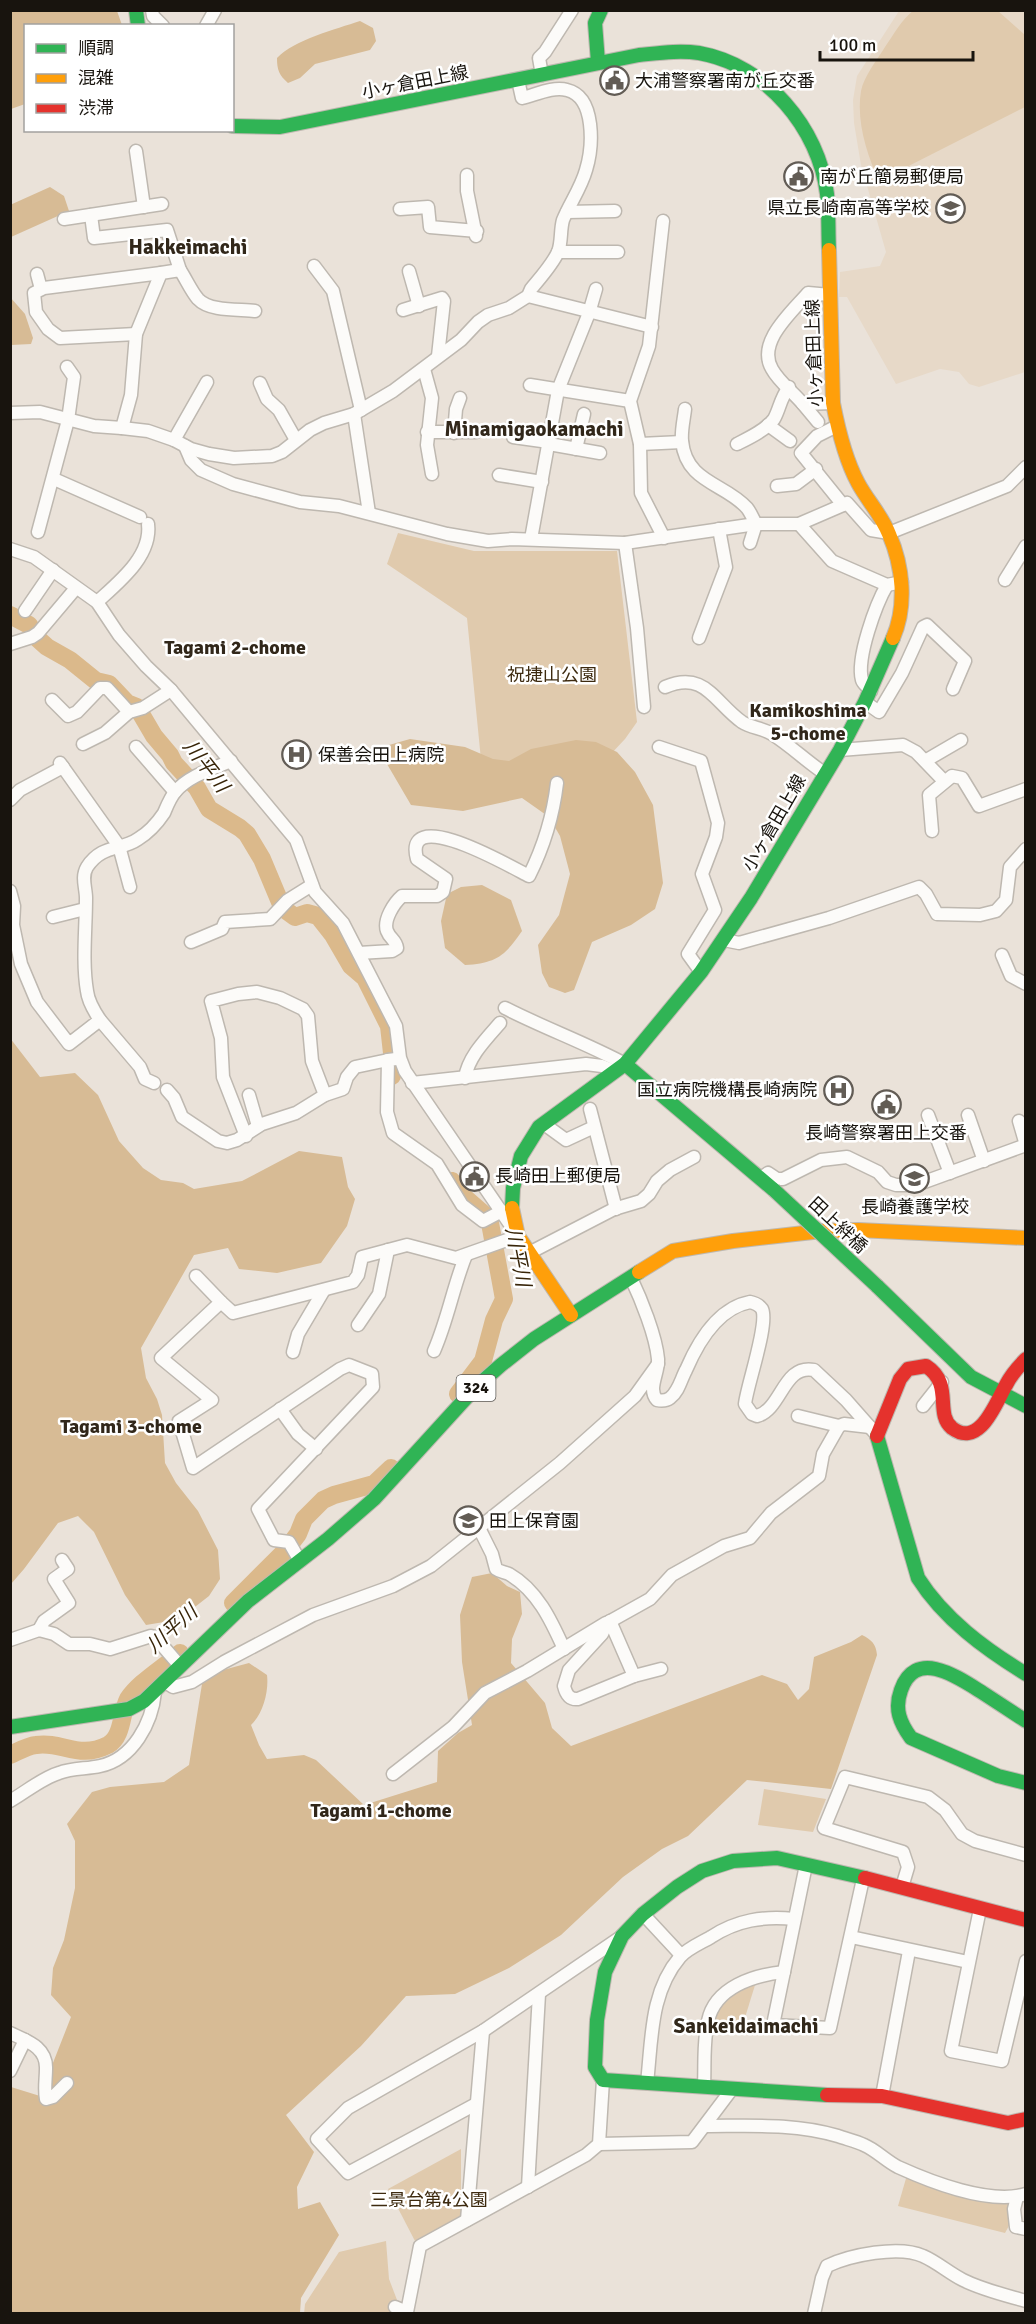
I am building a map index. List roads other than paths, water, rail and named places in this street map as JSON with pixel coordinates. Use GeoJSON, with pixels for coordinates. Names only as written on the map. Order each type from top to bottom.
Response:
{"type":"FeatureCollection","features":[{"type":"Feature","properties":{"kind":"main road"},"geometry":{"type":"LineString","coordinates":[[598,62],[595,23],[600,10]]}},
{"type":"Feature","properties":{"kind":"main road","name":"小ヶ倉田上線"},"geometry":{"type":"LineString","coordinates":[[234,126],[280,127],[598,62],[688,52],[729,63],[754,76],[776,92],[792,108],[815,147],[821,166],[827,194],[833,403],[837,426],[857,481],[889,533],[902,582],[899,624],[868,697],[840,750],[724,940],[701,972],[619,1067],[544,1124],[526,1147],[516,1169],[512,1208],[518,1236],[571,1315]]}},
{"type":"Feature","properties":{"kind":"main road","name":"田上絆橋"},"geometry":{"type":"LineString","coordinates":[[619,1067],[761,1178],[971,1377],[1026,1406]]}},
{"type":"Feature","properties":{"kind":"main road","name":"324"},"geometry":{"type":"LineString","coordinates":[[10,1727],[129,1709],[155,1692],[248,1601],[374,1499],[488,1376],[534,1339],[673,1251],[784,1234],[858,1230],[1026,1238]]}},
{"type":"Feature","properties":{"kind":"main road"},"geometry":{"type":"LineString","coordinates":[[1026,1359],[1012,1373],[980,1427],[968,1433],[951,1427],[945,1417],[942,1382],[933,1368],[921,1366],[908,1369],[900,1379],[888,1412],[873,1430],[918,1578],[926,1593],[939,1608],[1011,1665],[1026,1674]]}},
{"type":"Feature","properties":{"kind":"main road"},"geometry":{"type":"LineString","coordinates":[[1026,1721],[950,1672],[938,1668],[917,1672],[909,1677],[904,1681],[896,1697],[899,1722],[911,1738],[998,1776],[1026,1783]]}},
{"type":"Feature","properties":{"kind":"main road"},"geometry":{"type":"LineString","coordinates":[[1026,1920],[902,1887],[777,1858],[733,1861],[702,1871],[643,1914],[622,1936],[605,1972],[600,1997],[595,2067],[603,2080],[800,2094],[882,2096],[1008,2123],[1026,2119]]}},
{"type":"Feature","properties":{"kind":"street"},"geometry":{"type":"LineString","coordinates":[[152,10],[153,16],[161,24]]}},
{"type":"Feature","properties":{"kind":"street"},"geometry":{"type":"LineString","coordinates":[[207,24],[215,10]]}},
{"type":"Feature","properties":{"kind":"street"},"geometry":{"type":"LineString","coordinates":[[542,75],[538,58],[545,52],[572,10]]}},
{"type":"Feature","properties":{"kind":"street"},"geometry":{"type":"LineString","coordinates":[[10,413],[40,412],[94,426],[148,431],[209,454],[262,458],[278,454],[324,423],[357,412],[393,391],[461,340],[478,322],[488,315],[509,308],[528,296],[558,252],[562,223],[579,190],[588,161],[590,142],[587,107],[576,94],[566,89],[522,98],[518,80]]}},
{"type":"Feature","properties":{"kind":"street"},"geometry":{"type":"LineString","coordinates":[[136,151],[144,207]]}},
{"type":"Feature","properties":{"kind":"street"},"geometry":{"type":"LineString","coordinates":[[400,208],[428,207],[430,227],[476,233],[467,191],[467,175]]}},
{"type":"Feature","properties":{"kind":"street"},"geometry":{"type":"LineString","coordinates":[[64,219],[162,204]]}},
{"type":"Feature","properties":{"kind":"street"},"geometry":{"type":"LineString","coordinates":[[567,212],[615,212]]}},
{"type":"Feature","properties":{"kind":"street"},"geometry":{"type":"LineString","coordinates":[[91,215],[94,238],[167,230],[180,270],[198,299],[211,306],[255,311]]}},
{"type":"Feature","properties":{"kind":"street"},"geometry":{"type":"LineString","coordinates":[[663,221],[649,345],[630,401],[640,444],[641,493],[664,538]]}},
{"type":"Feature","properties":{"kind":"street"},"geometry":{"type":"LineString","coordinates":[[558,252],[618,252]]}},
{"type":"Feature","properties":{"kind":"street"},"geometry":{"type":"LineString","coordinates":[[314,266],[333,291],[357,412],[369,513]]}},
{"type":"Feature","properties":{"kind":"street"},"geometry":{"type":"LineString","coordinates":[[136,334],[60,338],[48,329],[36,312],[34,293],[41,289],[180,270]]}},
{"type":"Feature","properties":{"kind":"street"},"geometry":{"type":"LineString","coordinates":[[409,271],[419,306]]}},
{"type":"Feature","properties":{"kind":"street"},"geometry":{"type":"LineString","coordinates":[[122,428],[131,395],[136,334],[161,273]]}},
{"type":"Feature","properties":{"kind":"street"},"geometry":{"type":"LineString","coordinates":[[37,274],[41,289]]}},
{"type":"Feature","properties":{"kind":"street"},"geometry":{"type":"LineString","coordinates":[[531,539],[558,390],[589,313],[596,289]]}},
{"type":"Feature","properties":{"kind":"street"},"geometry":{"type":"LineString","coordinates":[[818,422],[771,368],[768,357],[769,345],[780,326],[808,293],[830,295]]}},
{"type":"Feature","properties":{"kind":"street"},"geometry":{"type":"LineString","coordinates":[[528,296],[652,327]]}},
{"type":"Feature","properties":{"kind":"street"},"geometry":{"type":"LineString","coordinates":[[403,310],[442,298],[444,301],[438,356]]}},
{"type":"Feature","properties":{"kind":"street"},"geometry":{"type":"LineString","coordinates":[[38,532],[68,420],[74,377],[67,367]]}},
{"type":"Feature","properties":{"kind":"street"},"geometry":{"type":"LineString","coordinates":[[424,369],[432,398],[427,432],[432,474]]}},
{"type":"Feature","properties":{"kind":"street"},"geometry":{"type":"LineString","coordinates":[[179,443],[207,382]]}},
{"type":"Feature","properties":{"kind":"street"},"geometry":{"type":"LineString","coordinates":[[260,383],[267,399],[279,410],[296,440]]}},
{"type":"Feature","properties":{"kind":"street"},"geometry":{"type":"LineString","coordinates":[[530,385],[630,401]]}},
{"type":"Feature","properties":{"kind":"street"},"geometry":{"type":"LineString","coordinates":[[737,444],[768,425],[789,387]]}},
{"type":"Feature","properties":{"kind":"street"},"geometry":{"type":"LineString","coordinates":[[454,433],[456,409],[460,398]]}},
{"type":"Feature","properties":{"kind":"street"},"geometry":{"type":"LineString","coordinates":[[803,404],[833,403]]}},
{"type":"Feature","properties":{"kind":"street"},"geometry":{"type":"LineString","coordinates":[[685,409],[682,442],[689,463],[697,474],[746,506],[756,524],[750,543]]}},
{"type":"Feature","properties":{"kind":"street"},"geometry":{"type":"LineString","coordinates":[[576,449],[584,414]]}},
{"type":"Feature","properties":{"kind":"street"},"geometry":{"type":"LineString","coordinates":[[768,425],[790,441]]}},
{"type":"Feature","properties":{"kind":"street"},"geometry":{"type":"LineString","coordinates":[[837,426],[818,436],[801,453],[843,505]]}},
{"type":"Feature","properties":{"kind":"street"},"geometry":{"type":"LineString","coordinates":[[427,432],[476,432]]}},
{"type":"Feature","properties":{"kind":"street"},"geometry":{"type":"LineString","coordinates":[[513,437],[600,453]]}},
{"type":"Feature","properties":{"kind":"street"},"geometry":{"type":"LineString","coordinates":[[640,444],[682,442]]}},
{"type":"Feature","properties":{"kind":"street"},"geometry":{"type":"LineString","coordinates":[[179,443],[201,470],[232,484],[300,502],[339,506],[469,539],[488,541],[531,539],[625,543],[756,524],[799,524],[847,504],[871,530],[889,533],[1007,486],[1024,472]]}},
{"type":"Feature","properties":{"kind":"street"},"geometry":{"type":"LineString","coordinates":[[777,486],[796,484],[816,469]]}},
{"type":"Feature","properties":{"kind":"street"},"geometry":{"type":"LineString","coordinates":[[499,475],[542,482]]}},
{"type":"Feature","properties":{"kind":"street"},"geometry":{"type":"LineString","coordinates":[[54,479],[144,520],[149,537],[136,561],[97,602]]}},
{"type":"Feature","properties":{"kind":"street"},"geometry":{"type":"LineString","coordinates":[[799,524],[832,561],[887,585],[902,582]]}},
{"type":"Feature","properties":{"kind":"street"},"geometry":{"type":"LineString","coordinates":[[699,638],[726,567],[719,529]]}},
{"type":"Feature","properties":{"kind":"street"},"geometry":{"type":"LineString","coordinates":[[625,543],[637,628],[644,707]]}},
{"type":"Feature","properties":{"kind":"street"},"geometry":{"type":"LineString","coordinates":[[1005,580],[1026,546]]}},
{"type":"Feature","properties":{"kind":"street"},"geometry":{"type":"LineString","coordinates":[[10,549],[34,558],[97,602],[119,635],[171,690],[296,840],[312,885],[319,897],[343,923],[396,1026],[387,1112],[393,1133],[437,1164],[462,1205],[483,1221],[502,1211]]}},
{"type":"Feature","properties":{"kind":"street"},"geometry":{"type":"LineString","coordinates":[[26,604],[53,570]]}},
{"type":"Feature","properties":{"kind":"street"},"geometry":{"type":"LineString","coordinates":[[887,585],[878,601],[866,640],[861,668],[862,681],[868,697],[879,712],[902,673],[923,627],[927,625],[965,661],[953,689]]}},
{"type":"Feature","properties":{"kind":"street"},"geometry":{"type":"LineString","coordinates":[[10,644],[35,635],[76,588]]}},
{"type":"Feature","properties":{"kind":"street"},"geometry":{"type":"LineString","coordinates":[[665,687],[683,681],[699,686],[744,724],[768,732],[824,773]]}},
{"type":"Feature","properties":{"kind":"street"},"geometry":{"type":"LineString","coordinates":[[51,700],[68,716],[77,712],[100,688],[107,688],[136,710]]}},
{"type":"Feature","properties":{"kind":"street"},"geometry":{"type":"LineString","coordinates":[[83,744],[105,733],[136,710],[171,690]]}},
{"type":"Feature","properties":{"kind":"street"},"geometry":{"type":"LineString","coordinates":[[925,761],[961,740]]}},
{"type":"Feature","properties":{"kind":"street"},"geometry":{"type":"LineString","coordinates":[[840,750],[903,745],[916,752],[945,781]]}},
{"type":"Feature","properties":{"kind":"street"},"geometry":{"type":"LineString","coordinates":[[136,747],[175,792]]}},
{"type":"Feature","properties":{"kind":"street"},"geometry":{"type":"LineString","coordinates":[[659,747],[701,761],[718,823],[716,837],[702,874],[715,910],[688,954],[701,972]]}},
{"type":"Feature","properties":{"kind":"street"},"geometry":{"type":"LineString","coordinates":[[154,1083],[145,1079],[140,1067],[100,1020],[87,991],[84,881],[87,868],[109,848],[135,842],[144,835],[162,814],[175,792],[190,780],[231,761]]}},
{"type":"Feature","properties":{"kind":"street"},"geometry":{"type":"LineString","coordinates":[[10,800],[20,790],[62,765],[119,846],[130,887]]}},
{"type":"Feature","properties":{"kind":"street"},"geometry":{"type":"LineString","coordinates":[[932,831],[929,795],[952,776],[962,778],[979,806],[1026,789]]}},
{"type":"Feature","properties":{"kind":"street"},"geometry":{"type":"LineString","coordinates":[[358,953],[392,951],[397,948],[396,942],[386,930],[386,924],[393,907],[402,896],[437,896],[443,892],[446,879],[417,859],[416,850],[419,841],[425,837],[433,835],[467,845],[529,876],[548,831],[557,783]]}},
{"type":"Feature","properties":{"kind":"street"},"geometry":{"type":"LineString","coordinates":[[724,940],[739,943],[829,918],[919,887],[926,894],[937,914],[974,915],[996,911],[1006,900],[1010,867],[1026,849]]}},
{"type":"Feature","properties":{"kind":"street"},"geometry":{"type":"LineString","coordinates":[[191,942],[222,928],[225,922],[270,919],[288,900],[312,885]]}},
{"type":"Feature","properties":{"kind":"street"},"geometry":{"type":"LineString","coordinates":[[10,891],[15,906],[13,925],[21,964],[37,1002],[69,1044],[100,1020]]}},
{"type":"Feature","properties":{"kind":"street"},"geometry":{"type":"LineString","coordinates":[[53,917],[85,909]]}},
{"type":"Feature","properties":{"kind":"street"},"geometry":{"type":"LineString","coordinates":[[1002,955],[1011,975],[1026,984]]}},
{"type":"Feature","properties":{"kind":"street"},"geometry":{"type":"LineString","coordinates":[[246,1136],[223,1077],[221,1038],[211,1001],[257,992],[280,998],[303,1009],[308,1016],[312,1060],[325,1095]]}},
{"type":"Feature","properties":{"kind":"street"},"geometry":{"type":"LineString","coordinates":[[505,1008],[619,1067]]}},
{"type":"Feature","properties":{"kind":"street"},"geometry":{"type":"LineString","coordinates":[[465,1078],[466,1068],[484,1041],[500,1023]]}},
{"type":"Feature","properties":{"kind":"street"},"geometry":{"type":"LineString","coordinates":[[196,1276],[232,1313],[354,1282],[362,1257],[388,1250],[407,1245],[456,1258],[518,1236],[394,1059]]}},
{"type":"Feature","properties":{"kind":"street"},"geometry":{"type":"LineString","coordinates":[[167,1090],[174,1098],[182,1117],[218,1142],[226,1143],[246,1136],[258,1126],[296,1113],[325,1095],[344,1089],[347,1077],[355,1067],[394,1059]]}},
{"type":"Feature","properties":{"kind":"street"},"geometry":{"type":"LineString","coordinates":[[412,1083],[586,1064],[619,1067]]}},
{"type":"Feature","properties":{"kind":"street"},"geometry":{"type":"LineString","coordinates":[[249,1095],[258,1126]]}},
{"type":"Feature","properties":{"kind":"street"},"geometry":{"type":"LineString","coordinates":[[590,1109],[616,1209]]}},
{"type":"Feature","properties":{"kind":"street"},"geometry":{"type":"LineString","coordinates":[[928,1115],[950,1173]]}},
{"type":"Feature","properties":{"kind":"street"},"geometry":{"type":"LineString","coordinates":[[968,1115],[984,1161]]}},
{"type":"Feature","properties":{"kind":"street"},"geometry":{"type":"LineString","coordinates":[[761,1178],[768,1173],[777,1179],[783,1179],[821,1160],[847,1157],[878,1172],[887,1182],[896,1185],[915,1185],[1026,1145],[1018,1121]]}},
{"type":"Feature","properties":{"kind":"street"},"geometry":{"type":"LineString","coordinates":[[544,1124],[566,1140],[594,1127]]}},
{"type":"Feature","properties":{"kind":"street"},"geometry":{"type":"LineString","coordinates":[[529,1253],[616,1209],[641,1201],[657,1181],[670,1170],[694,1157]]}},
{"type":"Feature","properties":{"kind":"street"},"geometry":{"type":"LineString","coordinates":[[358,1325],[380,1294],[388,1250]]}},
{"type":"Feature","properties":{"kind":"street"},"geometry":{"type":"LineString","coordinates":[[434,1351],[447,1322],[453,1288],[466,1255]]}},
{"type":"Feature","properties":{"kind":"street"},"geometry":{"type":"LineString","coordinates":[[631,1278],[641,1297],[658,1358],[653,1395],[657,1401],[670,1399],[679,1387],[695,1350],[725,1312],[754,1302],[763,1312],[761,1333],[745,1404],[752,1414],[757,1416],[769,1410],[790,1378],[799,1371],[807,1369],[814,1370],[873,1430]]}},
{"type":"Feature","properties":{"kind":"street"},"geometry":{"type":"LineString","coordinates":[[293,1352],[298,1334],[324,1290]]}},
{"type":"Feature","properties":{"kind":"street"},"geometry":{"type":"LineString","coordinates":[[221,1302],[161,1358],[212,1400],[179,1421],[193,1468],[349,1365],[372,1374],[373,1387],[258,1509],[274,1540],[290,1542],[300,1561]]}},
{"type":"Feature","properties":{"kind":"street"},"geometry":{"type":"LineString","coordinates":[[165,1682],[173,1687],[192,1682],[313,1614],[393,1586],[431,1566],[560,1463],[635,1396],[658,1364]]}},
{"type":"Feature","properties":{"kind":"street"},"geometry":{"type":"LineString","coordinates":[[923,1406],[942,1382]]}},
{"type":"Feature","properties":{"kind":"street"},"geometry":{"type":"LineString","coordinates":[[280,1409],[298,1434],[316,1449]]}},
{"type":"Feature","properties":{"kind":"street"},"geometry":{"type":"LineString","coordinates":[[798,1416],[839,1426],[844,1424],[873,1430]]}},
{"type":"Feature","properties":{"kind":"street"},"geometry":{"type":"LineString","coordinates":[[393,1774],[447,1732],[485,1692],[527,1671],[650,1599],[672,1575],[724,1546],[750,1538],[771,1513],[819,1476],[823,1454],[839,1426]]}},
{"type":"Feature","properties":{"kind":"street"},"geometry":{"type":"LineString","coordinates":[[479,1528],[492,1554],[496,1569],[508,1573],[539,1600],[564,1649]]}},
{"type":"Feature","properties":{"kind":"street"},"geometry":{"type":"LineString","coordinates":[[39,1630],[44,1621],[69,1603],[54,1579],[68,1569],[62,1560]]}},
{"type":"Feature","properties":{"kind":"street"},"geometry":{"type":"LineString","coordinates":[[608,1622],[634,1676]]}},
{"type":"Feature","properties":{"kind":"street"},"geometry":{"type":"LineString","coordinates":[[608,1622],[602,1634],[569,1670],[565,1679],[566,1691],[573,1699],[579,1699],[634,1676],[661,1669]]}},
{"type":"Feature","properties":{"kind":"street"},"geometry":{"type":"LineString","coordinates":[[10,1640],[39,1630],[54,1634],[69,1644],[90,1644],[110,1648],[151,1636],[155,1637],[180,1666]]}},
{"type":"Feature","properties":{"kind":"street"},"geometry":{"type":"LineString","coordinates":[[10,1801],[58,1773],[102,1766],[122,1757],[137,1740],[148,1720],[154,1704],[155,1692]]}},
{"type":"Feature","properties":{"kind":"street"},"geometry":{"type":"LineString","coordinates":[[902,1887],[908,1867],[903,1852],[824,1828],[845,1777],[928,1797],[945,1810],[962,1834],[975,1841],[1026,1855]]}},
{"type":"Feature","properties":{"kind":"street"},"geometry":{"type":"LineString","coordinates":[[807,1865],[773,2025],[830,2028],[863,1879]]}},
{"type":"Feature","properties":{"kind":"street"},"geometry":{"type":"LineString","coordinates":[[980,1909],[951,2051],[1002,2061],[1026,1961]]}},
{"type":"Feature","properties":{"kind":"street"},"geometry":{"type":"LineString","coordinates":[[643,1914],[681,1955]]}},
{"type":"Feature","properties":{"kind":"street"},"geometry":{"type":"LineString","coordinates":[[647,2083],[655,2009],[664,1981],[681,1955],[726,1927],[747,1920],[767,1917],[794,1919]]}},
{"type":"Feature","properties":{"kind":"street"},"geometry":{"type":"LineString","coordinates":[[476,2104],[348,2173],[317,2139],[348,2109],[483,2031],[622,1936]]}},
{"type":"Feature","properties":{"kind":"street"},"geometry":{"type":"LineString","coordinates":[[851,1937],[968,1962]]}},
{"type":"Feature","properties":{"kind":"street"},"geometry":{"type":"LineString","coordinates":[[882,2096],[909,1951]]}},
{"type":"Feature","properties":{"kind":"street"},"geometry":{"type":"LineString","coordinates":[[704,2086],[707,2023],[713,2007],[725,1994],[751,1977],[784,1972]]}},
{"type":"Feature","properties":{"kind":"street"},"geometry":{"type":"LineString","coordinates":[[528,2187],[539,1994]]}},
{"type":"Feature","properties":{"kind":"street"},"geometry":{"type":"LineString","coordinates":[[467,2220],[483,2031]]}},
{"type":"Feature","properties":{"kind":"street"},"geometry":{"type":"LineString","coordinates":[[10,2033],[39,2048],[45,2057],[46,2099],[53,2097],[67,2083]]}},
{"type":"Feature","properties":{"kind":"street"},"geometry":{"type":"LineString","coordinates":[[10,2071],[25,2040]]}},
{"type":"Feature","properties":{"kind":"street"},"geometry":{"type":"LineString","coordinates":[[599,2144],[603,2080]]}},
{"type":"Feature","properties":{"kind":"street"},"geometry":{"type":"LineString","coordinates":[[395,2307],[406,2312],[420,2247],[586,2155],[599,2144],[692,2142],[732,2089]]}},
{"type":"Feature","properties":{"kind":"street"},"geometry":{"type":"LineString","coordinates":[[706,2126],[799,2128],[835,2135],[864,2145],[897,2166],[965,2192],[986,2197],[1021,2196],[1014,2209],[1016,2227],[1026,2229]]}},
{"type":"Feature","properties":{"kind":"street"},"geometry":{"type":"LineString","coordinates":[[814,2313],[827,2266],[848,2258],[891,2252],[923,2255],[964,2280],[1026,2301]]}},
{"type":"Feature","properties":{"kind":"waterway","name":"川平川"},"geometry":{"type":"LineString","coordinates":[[10,615],[29,625],[37,638],[47,647],[70,660],[96,681],[109,684],[127,703],[137,707],[154,736],[197,788],[209,809],[247,834],[262,859],[284,909],[295,917],[307,913],[318,916],[333,935],[351,966],[365,978],[389,1026],[392,1076]]}},
{"type":"Feature","properties":{"kind":"waterway","name":"川平川"},"geometry":{"type":"LineString","coordinates":[[452,1181],[463,1196],[486,1216],[490,1223],[504,1299],[494,1320],[483,1361],[458,1394]]}},
{"type":"Feature","properties":{"kind":"waterway","name":"川平川"},"geometry":{"type":"LineString","coordinates":[[233,1603],[285,1551],[298,1534],[304,1519],[323,1500],[374,1484],[391,1468]]}},
{"type":"Feature","properties":{"kind":"waterway","name":"川平川"},"geometry":{"type":"LineString","coordinates":[[10,1755],[36,1745],[54,1745],[79,1751],[88,1751],[108,1745],[116,1736],[128,1699],[145,1681],[180,1653]]}},
{"type":"Feature","properties":{"kind":"place","name":"大浦警察署南が丘交番"},"geometry":{"type":"Point","coordinates":[614,81]}},
{"type":"Feature","properties":{"kind":"place","name":"南が丘簡易郵便局"},"geometry":{"type":"Point","coordinates":[799,177]}},
{"type":"Feature","properties":{"kind":"place","name":"県立長崎南高等学校"},"geometry":{"type":"Point","coordinates":[950,208]}},
{"type":"Feature","properties":{"kind":"place","name":"保善会田上病院"},"geometry":{"type":"Point","coordinates":[297,755]}},
{"type":"Feature","properties":{"kind":"place","name":"国立病院機構長崎病院"},"geometry":{"type":"Point","coordinates":[838,1090]}},
{"type":"Feature","properties":{"kind":"place","name":"長崎警察署田上交番"},"geometry":{"type":"Point","coordinates":[886,1104]}},
{"type":"Feature","properties":{"kind":"place","name":"長崎田上郵便局"},"geometry":{"type":"Point","coordinates":[474,1176]}},
{"type":"Feature","properties":{"kind":"place","name":"長崎養護学校"},"geometry":{"type":"Point","coordinates":[915,1178]}},
{"type":"Feature","properties":{"kind":"place","name":"田上保育園"},"geometry":{"type":"Point","coordinates":[468,1521]}},
{"type":"Feature","properties":{"kind":"district","name":"Hakkeimachi"},"geometry":{"type":"Point","coordinates":[188,247]}},
{"type":"Feature","properties":{"kind":"district","name":"Minamigaokamachi"},"geometry":{"type":"Point","coordinates":[534,429]}},
{"type":"Feature","properties":{"kind":"district","name":"Tagami 2-chome"},"geometry":{"type":"Point","coordinates":[235,647]}},
{"type":"Feature","properties":{"kind":"district","name":"Kamikoshima 5-chome"},"geometry":{"type":"Point","coordinates":[808,722]}},
{"type":"Feature","properties":{"kind":"district","name":"Tagami 3-chome"},"geometry":{"type":"Point","coordinates":[131,1426]}},
{"type":"Feature","properties":{"kind":"district","name":"Tagami 1-chome"},"geometry":{"type":"Point","coordinates":[381,1810]}},
{"type":"Feature","properties":{"kind":"district","name":"Sankeidaimachi"},"geometry":{"type":"Point","coordinates":[746,2026]}},
{"type":"Feature","properties":{"kind":"park label","name":"祝捷山公園"},"geometry":{"type":"Point","coordinates":[552,675]}},
{"type":"Feature","properties":{"kind":"park label","name":"三景台第4公園"},"geometry":{"type":"Point","coordinates":[429,2200]}}]}
